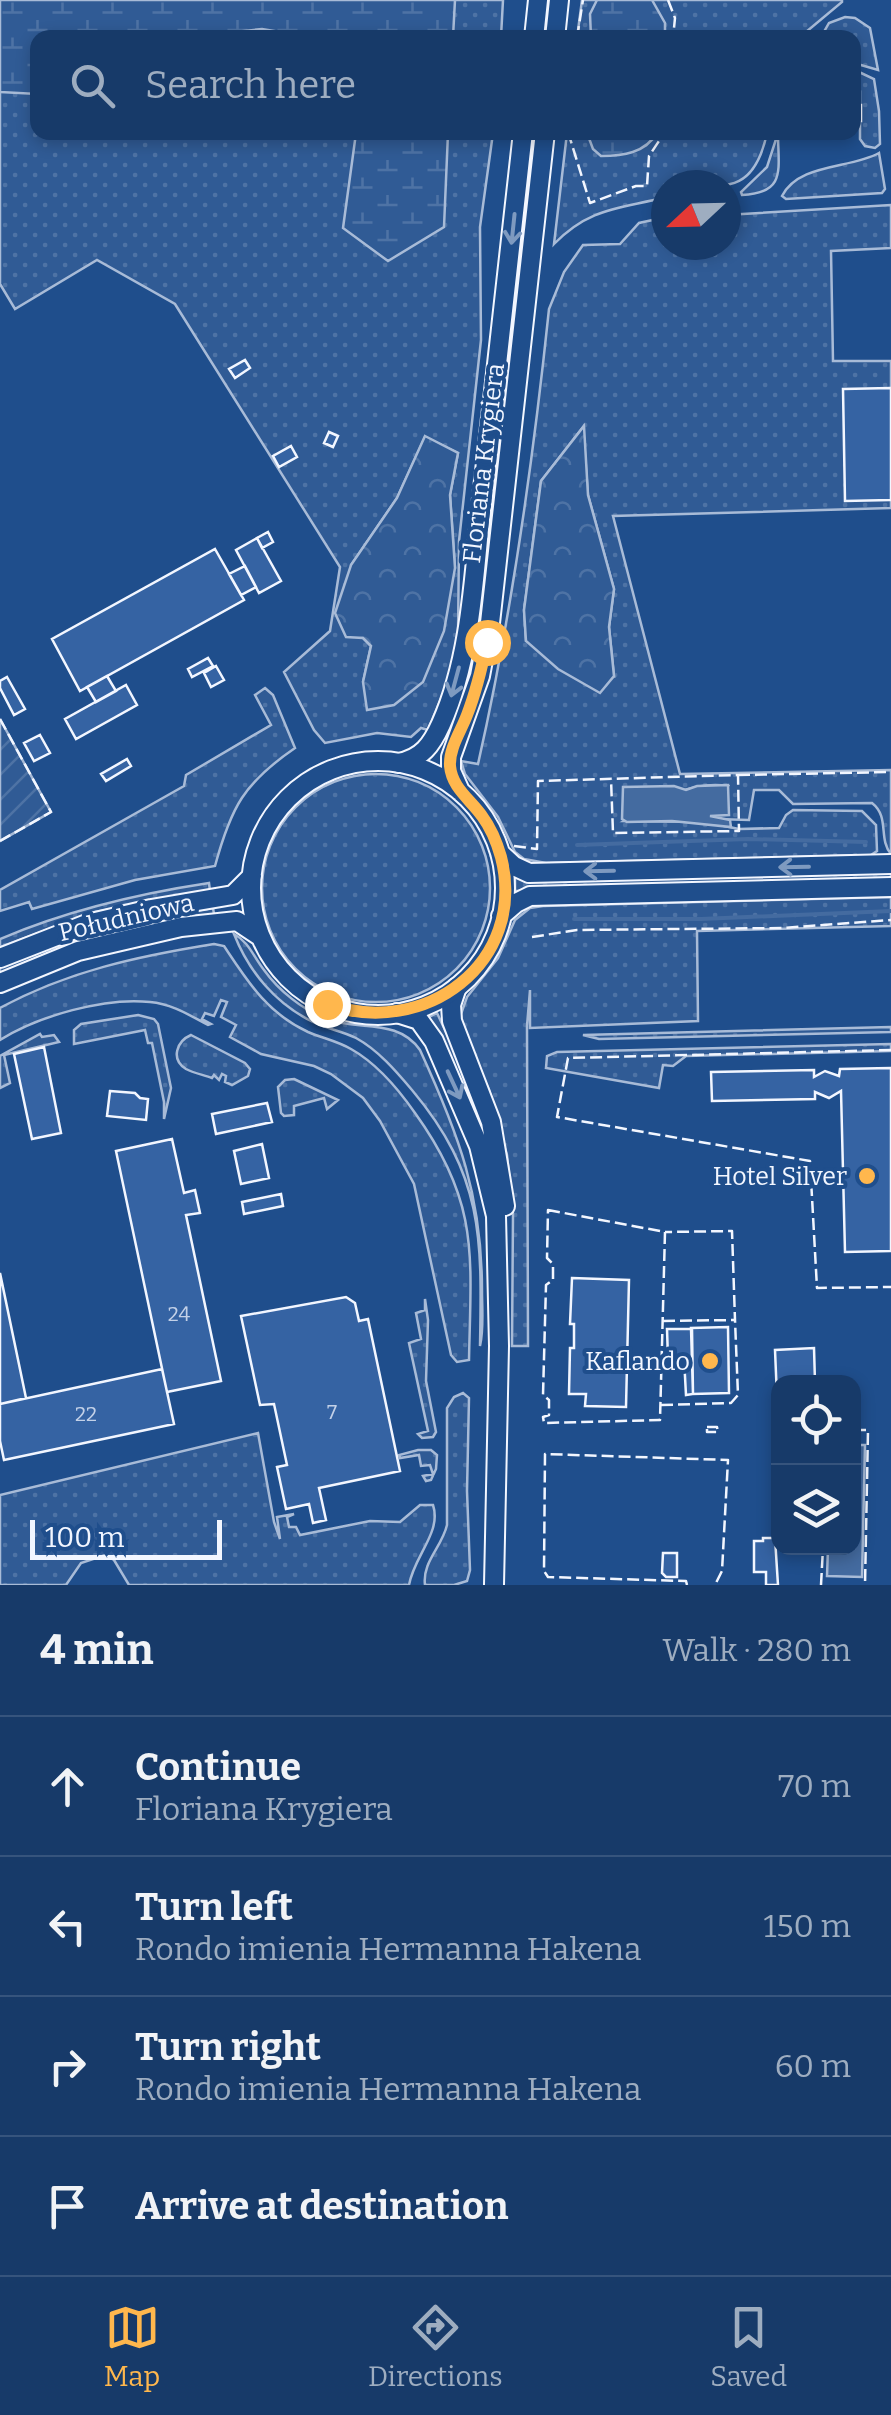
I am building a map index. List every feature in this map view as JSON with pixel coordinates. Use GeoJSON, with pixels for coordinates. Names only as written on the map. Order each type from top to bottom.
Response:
{"type":"FeatureCollection","features":[{"type":"Feature","properties":{"kind":"main road"},"geometry":{"type":"LineString","coordinates":[[535,30],[538,0]]}},
{"type":"Feature","properties":{"kind":"main road"},"geometry":{"type":"LineString","coordinates":[[556,30],[559,0]]}},
{"type":"Feature","properties":{"kind":"main road","name":"Floriana Krygiera"},"geometry":{"type":"LineString","coordinates":[[398,763],[418,756],[431,743],[449,704],[460,663],[523,140]]}},
{"type":"Feature","properties":{"kind":"main road","name":"Floriana Krygiera"},"geometry":{"type":"LineString","coordinates":[[460,791],[450,757],[475,691],[487,642],[543,140]]}},
{"type":"Feature","properties":{"kind":"main road"},"geometry":{"type":"LineString","coordinates":[[396,1013],[430,1003],[458,986],[485,955],[501,916],[504,884],[500,853],[482,815],[460,791],[424,770],[398,763],[350,764],[321,774],[303,786],[268,825],[252,875],[253,907],[262,938],[285,973],[318,999],[358,1013],[414,1017],[427,1029],[479,1146],[496,1216],[500,1346],[494,1585]]}},
{"type":"Feature","properties":{"kind":"main road"},"geometry":{"type":"LineString","coordinates":[[500,853],[528,873],[891,864]]}},
{"type":"Feature","properties":{"kind":"main road","name":"Południowa"},"geometry":{"type":"LineString","coordinates":[[0,958],[87,924],[151,908],[233,895],[252,875]]}},
{"type":"Feature","properties":{"kind":"main road"},"geometry":{"type":"LineString","coordinates":[[501,916],[530,896],[891,887]]}},
{"type":"Feature","properties":{"kind":"main road","name":"Południowa"},"geometry":{"type":"LineString","coordinates":[[0,983],[78,951],[181,927],[237,921],[262,938]]}},
{"type":"Feature","properties":{"kind":"main road"},"geometry":{"type":"LineString","coordinates":[[458,986],[451,1005],[452,1021],[486,1106],[500,1163],[507,1298],[500,1346]]}},
{"type":"Feature","properties":{"kind":"green space"},"geometry":{"type":"Polygon","coordinates":[[[0,0],[503,0],[501,30],[30,30],[30,140],[492,140],[480,227],[481,340],[459,541],[458,638],[447,684],[428,730],[421,728],[411,737],[377,733],[325,743],[314,730],[284,672],[330,631],[340,567],[175,304],[97,260],[15,309],[0,284],[0,0]],[[425,437],[397,498],[351,565],[363,638],[371,646],[363,682],[455,568],[450,495],[458,453],[425,437]]]}},
{"type":"Feature","properties":{"kind":"green space"},"geometry":{"type":"Polygon","coordinates":[[[0,0],[455,0],[453,30],[30,30],[30,94],[0,92],[0,0]]]}},
{"type":"Feature","properties":{"kind":"green space"},"geometry":{"type":"Polygon","coordinates":[[[582,0],[842,0],[808,30],[578,30],[582,0]]]}},
{"type":"Feature","properties":{"kind":"green space"},"geometry":{"type":"Polygon","coordinates":[[[597,0],[652,0],[665,30],[591,30],[590,14],[597,0]]]}},
{"type":"Feature","properties":{"kind":"green space"},"geometry":{"type":"Polygon","coordinates":[[[855,18],[870,28],[878,70],[861,65],[861,30],[825,30],[829,23],[855,18]]]}},
{"type":"Feature","properties":{"kind":"green space"},"geometry":{"type":"Polygon","coordinates":[[[861,73],[874,79],[879,111],[880,144],[875,148],[865,146],[861,140],[861,73]]]}},
{"type":"Feature","properties":{"kind":"green space"},"geometry":{"type":"Polygon","coordinates":[[[355,140],[448,140],[444,227],[388,261],[343,228],[355,140]]]}},
{"type":"Feature","properties":{"kind":"green space"},"geometry":{"type":"Polygon","coordinates":[[[566,140],[765,140],[753,169],[741,179],[741,170],[651,170],[651,200],[593,216],[554,244],[566,140]]]}},
{"type":"Feature","properties":{"kind":"green space"},"geometry":{"type":"Polygon","coordinates":[[[590,140],[652,140],[633,152],[617,155],[601,156],[590,140]]]}},
{"type":"Feature","properties":{"kind":"green space"},"geometry":{"type":"Polygon","coordinates":[[[778,140],[777,177],[773,184],[756,193],[741,192],[767,167],[778,140]]]}},
{"type":"Feature","properties":{"kind":"green space"},"geometry":{"type":"Polygon","coordinates":[[[879,153],[885,189],[882,193],[786,199],[782,196],[790,185],[813,172],[879,153]]]}},
{"type":"Feature","properties":{"kind":"green space"},"geometry":{"type":"Polygon","coordinates":[[[891,205],[891,248],[831,251],[833,361],[891,361],[891,508],[613,516],[680,774],[891,770],[891,854],[881,815],[872,803],[793,804],[779,790],[754,790],[749,820],[715,819],[708,815],[728,786],[714,785],[674,794],[624,821],[779,828],[793,810],[862,811],[876,825],[877,851],[871,855],[546,863],[524,859],[515,852],[498,817],[465,774],[461,761],[478,764],[501,651],[528,481],[549,309],[564,272],[583,245],[620,244],[639,223],[651,221],[651,260],[741,260],[741,214],[891,205]],[[583,427],[541,481],[524,610],[526,641],[614,676],[609,627],[614,589],[588,495],[583,427]]]}},
{"type":"Feature","properties":{"kind":"green space"},"geometry":{"type":"Polygon","coordinates":[[[584,426],[588,495],[614,589],[609,627],[614,676],[600,693],[558,669],[526,641],[524,610],[541,481],[584,426]]]}},
{"type":"Feature","properties":{"kind":"green space"},"geometry":{"type":"Polygon","coordinates":[[[425,436],[458,453],[450,495],[455,568],[444,631],[423,682],[394,705],[367,710],[363,682],[371,646],[363,638],[346,637],[335,613],[351,565],[397,498],[425,436]]]}},
{"type":"Feature","properties":{"kind":"green space"},"geometry":{"type":"Polygon","coordinates":[[[265,688],[273,695],[295,748],[263,773],[242,798],[215,866],[135,880],[32,909],[29,902],[0,911],[0,890],[184,786],[186,775],[271,725],[255,695],[265,688]]]}},
{"type":"Feature","properties":{"kind":"green space"},"geometry":{"type":"Polygon","coordinates":[[[0,719],[51,812],[0,841],[0,719]]]}},
{"type":"Feature","properties":{"kind":"green space"},"geometry":{"type":"Polygon","coordinates":[[[376,774],[419,783],[456,808],[481,845],[490,888],[481,931],[456,968],[419,993],[376,1002],[333,993],[296,968],[271,931],[262,888],[271,845],[296,808],[333,783],[376,774]]]}},
{"type":"Feature","properties":{"kind":"green space"},"geometry":{"type":"Polygon","coordinates":[[[891,872],[891,880],[515,891],[515,876],[891,872]]]}},
{"type":"Feature","properties":{"kind":"green space"},"geometry":{"type":"Polygon","coordinates":[[[209,883],[210,891],[95,912],[0,947],[0,939],[77,911],[209,883]]]}},
{"type":"Feature","properties":{"kind":"green space"},"geometry":{"type":"Polygon","coordinates":[[[891,897],[891,926],[697,931],[698,1021],[530,1028],[530,990],[528,1346],[512,1346],[513,1214],[507,1155],[489,1090],[462,1031],[461,1014],[467,997],[498,958],[515,920],[530,908],[543,906],[891,897]]]}},
{"type":"Feature","properties":{"kind":"green space"},"geometry":{"type":"Polygon","coordinates":[[[213,908],[214,914],[96,937],[0,974],[0,966],[92,931],[213,908]]]}},
{"type":"Feature","properties":{"kind":"green space"},"geometry":{"type":"Polygon","coordinates":[[[234,934],[277,985],[308,1010],[326,1019],[401,1033],[420,1050],[457,1139],[473,1195],[481,1257],[480,1346],[480,1273],[474,1210],[466,1181],[436,1121],[372,1049],[300,1015],[276,996],[247,961],[234,934]]]}},
{"type":"Feature","properties":{"kind":"green space"},"geometry":{"type":"Polygon","coordinates":[[[214,944],[224,946],[250,984],[281,1016],[351,1049],[378,1069],[409,1104],[436,1145],[451,1175],[467,1231],[471,1290],[469,1360],[457,1362],[451,1355],[414,1184],[380,1121],[363,1098],[331,1074],[314,1066],[261,1054],[230,1037],[236,1025],[221,1017],[227,1002],[221,1000],[214,1016],[205,1013],[202,1019],[211,1024],[208,1025],[158,1003],[113,1002],[52,1016],[0,1040],[0,1008],[26,995],[104,967],[214,944]]]}},
{"type":"Feature","properties":{"kind":"green space"},"geometry":{"type":"Polygon","coordinates":[[[437,1013],[467,1077],[491,1159],[429,1017],[437,1013]]]}},
{"type":"Feature","properties":{"kind":"green space"},"geometry":{"type":"Polygon","coordinates":[[[138,1015],[158,1024],[171,1088],[164,1119],[152,1043],[148,1043],[145,1030],[74,1044],[74,1030],[81,1024],[138,1015]]]}},
{"type":"Feature","properties":{"kind":"green space"},"geometry":{"type":"Polygon","coordinates":[[[891,1027],[891,1032],[599,1039],[583,1035],[891,1027]]]}},
{"type":"Feature","properties":{"kind":"green space"},"geometry":{"type":"Polygon","coordinates":[[[40,1034],[54,1035],[59,1042],[4,1055],[10,1083],[0,1088],[0,1056],[40,1034]]]}},
{"type":"Feature","properties":{"kind":"green space"},"geometry":{"type":"Polygon","coordinates":[[[191,1035],[245,1063],[250,1069],[248,1076],[232,1085],[225,1082],[226,1076],[222,1074],[219,1080],[214,1075],[212,1078],[186,1069],[178,1060],[177,1050],[191,1035]]]}},
{"type":"Feature","properties":{"kind":"green space"},"geometry":{"type":"Polygon","coordinates":[[[891,1044],[891,1051],[686,1056],[673,1066],[663,1065],[659,1088],[546,1068],[547,1056],[557,1052],[891,1044]]]}},
{"type":"Feature","properties":{"kind":"green space"},"geometry":{"type":"Polygon","coordinates":[[[294,1079],[338,1100],[327,1109],[324,1098],[294,1106],[294,1115],[284,1116],[278,1087],[285,1080],[294,1079]]]}},
{"type":"Feature","properties":{"kind":"green space"},"geometry":{"type":"Polygon","coordinates":[[[425,1299],[426,1381],[436,1432],[433,1437],[422,1438],[418,1434],[428,1431],[409,1343],[421,1339],[416,1313],[425,1310],[425,1299]]]}},
{"type":"Feature","properties":{"kind":"green space"},"geometry":{"type":"Polygon","coordinates":[[[463,1393],[469,1398],[470,1570],[467,1581],[425,1585],[426,1569],[447,1525],[447,1408],[454,1397],[463,1393]]]}},
{"type":"Feature","properties":{"kind":"green space"},"geometry":{"type":"Polygon","coordinates":[[[258,1433],[280,1539],[277,1517],[294,1514],[287,1517],[289,1527],[296,1527],[300,1535],[370,1521],[400,1522],[420,1505],[433,1505],[431,1535],[409,1585],[129,1585],[114,1560],[105,1555],[81,1563],[66,1585],[0,1585],[0,1495],[258,1433]]]}},
{"type":"Feature","properties":{"kind":"green space"},"geometry":{"type":"Polygon","coordinates":[[[431,1450],[437,1455],[436,1469],[431,1480],[426,1481],[423,1476],[433,1474],[430,1465],[421,1466],[419,1455],[400,1458],[399,1455],[431,1450]]]}},
{"type":"Feature","properties":{"kind":"shaded area"},"geometry":{"type":"Polygon","coordinates":[[[728,785],[729,815],[710,816],[730,820],[731,827],[622,819],[623,787],[674,786],[686,790],[728,785]]]}},
{"type":"Feature","properties":{"kind":"shaded area"},"geometry":{"type":"Polygon","coordinates":[[[861,1445],[865,1445],[862,1577],[827,1576],[828,1555],[861,1555],[861,1445]]]}},
{"type":"Feature","properties":{"kind":"building"},"geometry":{"type":"Polygon","coordinates":[[[245,360],[250,368],[235,378],[229,369],[245,360]]]}},
{"type":"Feature","properties":{"kind":"building"},"geometry":{"type":"Polygon","coordinates":[[[891,388],[891,500],[845,501],[843,389],[891,388]]]}},
{"type":"Feature","properties":{"kind":"building"},"geometry":{"type":"Polygon","coordinates":[[[329,432],[338,436],[333,447],[324,443],[329,432]]]}},
{"type":"Feature","properties":{"kind":"building"},"geometry":{"type":"Polygon","coordinates":[[[291,446],[297,457],[279,467],[273,456],[291,446]]]}},
{"type":"Feature","properties":{"kind":"building"},"geometry":{"type":"Polygon","coordinates":[[[268,532],[273,542],[262,548],[257,538],[268,532]]]}},
{"type":"Feature","properties":{"kind":"building"},"geometry":{"type":"Polygon","coordinates":[[[257,538],[281,581],[259,593],[236,550],[257,538]]]}},
{"type":"Feature","properties":{"kind":"building"},"geometry":{"type":"Polygon","coordinates":[[[215,549],[244,600],[80,691],[52,639],[215,549]]]}},
{"type":"Feature","properties":{"kind":"building"},"geometry":{"type":"Polygon","coordinates":[[[245,566],[256,587],[241,595],[229,574],[245,566]]]}},
{"type":"Feature","properties":{"kind":"building"},"geometry":{"type":"Polygon","coordinates":[[[208,658],[213,666],[192,677],[188,669],[208,658]]]}},
{"type":"Feature","properties":{"kind":"building"},"geometry":{"type":"Polygon","coordinates":[[[216,666],[224,680],[211,687],[204,673],[216,666]]]}},
{"type":"Feature","properties":{"kind":"building"},"geometry":{"type":"Polygon","coordinates":[[[107,676],[116,691],[96,702],[87,687],[107,676]]]}},
{"type":"Feature","properties":{"kind":"building"},"geometry":{"type":"Polygon","coordinates":[[[7,677],[25,709],[14,715],[0,688],[0,681],[7,677]]]}},
{"type":"Feature","properties":{"kind":"building"},"geometry":{"type":"Polygon","coordinates":[[[126,685],[137,705],[76,739],[65,719],[126,685]]]}},
{"type":"Feature","properties":{"kind":"building"},"geometry":{"type":"Polygon","coordinates":[[[40,735],[50,753],[34,761],[24,743],[40,735]]]}},
{"type":"Feature","properties":{"kind":"building"},"geometry":{"type":"Polygon","coordinates":[[[127,759],[131,766],[106,781],[101,774],[127,759]]]}},
{"type":"Feature","properties":{"kind":"building"},"geometry":{"type":"Polygon","coordinates":[[[44,1047],[61,1133],[32,1139],[14,1054],[44,1047]]]}},
{"type":"Feature","properties":{"kind":"building","name":"Hotel Silver"},"geometry":{"type":"Polygon","coordinates":[[[891,1068],[891,1251],[845,1252],[841,1091],[829,1098],[815,1092],[815,1099],[712,1101],[711,1072],[814,1070],[814,1077],[825,1071],[839,1076],[840,1069],[891,1068]]]}},
{"type":"Feature","properties":{"kind":"building"},"geometry":{"type":"Polygon","coordinates":[[[110,1091],[135,1093],[148,1099],[146,1120],[107,1116],[110,1091]]]}},
{"type":"Feature","properties":{"kind":"building"},"geometry":{"type":"Polygon","coordinates":[[[267,1103],[272,1122],[216,1134],[212,1114],[267,1103]]]}},
{"type":"Feature","properties":{"kind":"building"},"geometry":{"type":"Polygon","coordinates":[[[172,1139],[184,1193],[195,1190],[200,1213],[186,1215],[221,1381],[167,1392],[116,1151],[172,1139]]]}},
{"type":"Feature","properties":{"kind":"building"},"geometry":{"type":"Polygon","coordinates":[[[262,1144],[269,1178],[241,1184],[234,1151],[262,1144]]]}},
{"type":"Feature","properties":{"kind":"building"},"geometry":{"type":"Polygon","coordinates":[[[281,1194],[283,1206],[244,1214],[242,1202],[281,1194]]]}},
{"type":"Feature","properties":{"kind":"building"},"geometry":{"type":"Polygon","coordinates":[[[0,1273],[26,1398],[0,1404],[0,1273]]]}},
{"type":"Feature","properties":{"kind":"building"},"geometry":{"type":"Polygon","coordinates":[[[572,1278],[629,1280],[626,1407],[585,1406],[586,1394],[569,1394],[570,1348],[574,1348],[574,1324],[570,1324],[572,1278]]]}},
{"type":"Feature","properties":{"kind":"building"},"geometry":{"type":"Polygon","coordinates":[[[346,1297],[355,1303],[359,1321],[368,1319],[400,1471],[319,1488],[326,1520],[313,1523],[309,1504],[286,1509],[277,1467],[287,1465],[274,1404],[260,1405],[241,1316],[346,1297]]]}},
{"type":"Feature","properties":{"kind":"building","name":"Kaflando"},"geometry":{"type":"Polygon","coordinates":[[[728,1327],[729,1393],[693,1394],[691,1328],[728,1327]]]}},
{"type":"Feature","properties":{"kind":"building"},"geometry":{"type":"Polygon","coordinates":[[[667,1329],[692,1329],[693,1394],[686,1395],[684,1358],[668,1359],[667,1329]]]}},
{"type":"Feature","properties":{"kind":"building"},"geometry":{"type":"Polygon","coordinates":[[[814,1348],[815,1375],[776,1375],[775,1350],[814,1348]]]}},
{"type":"Feature","properties":{"kind":"building"},"geometry":{"type":"Polygon","coordinates":[[[162,1369],[174,1424],[4,1460],[0,1404],[162,1369]]]}},
{"type":"Feature","properties":{"kind":"building"},"geometry":{"type":"Polygon","coordinates":[[[771,1538],[778,1585],[766,1585],[766,1572],[754,1572],[754,1541],[771,1538]]]}},
{"type":"Feature","properties":{"kind":"building"},"geometry":{"type":"Polygon","coordinates":[[[663,1553],[677,1553],[677,1577],[662,1573],[663,1553]]]}},
{"type":"Feature","properties":{"kind":"waterway"},"geometry":{"type":"LineString","coordinates":[[577,845],[748,839],[866,842]]}},
{"type":"Feature","properties":{"kind":"waterway"},"geometry":{"type":"LineString","coordinates":[[574,919],[701,919],[891,911]]}},
{"type":"Feature","properties":{"kind":"fence"},"geometry":{"type":"LineString","coordinates":[[578,30],[583,0]]}},
{"type":"Feature","properties":{"kind":"fence"},"geometry":{"type":"LineString","coordinates":[[668,0],[675,18],[674,30]]}},
{"type":"Feature","properties":{"kind":"fence"},"geometry":{"type":"LineString","coordinates":[[570,140],[590,203],[636,186],[647,186],[649,156],[660,140]]}},
{"type":"Feature","properties":{"kind":"fence"},"geometry":{"type":"LineString","coordinates":[[0,719],[51,812],[0,841]]}},
{"type":"Feature","properties":{"kind":"fence"},"geometry":{"type":"LineString","coordinates":[[738,775],[891,772]]}},
{"type":"Feature","properties":{"kind":"fence"},"geometry":{"type":"LineString","coordinates":[[514,846],[537,849],[538,781],[738,775],[739,831],[613,833],[611,779]]}},
{"type":"Feature","properties":{"kind":"fence"},"geometry":{"type":"LineString","coordinates":[[532,937],[577,930],[783,928],[891,920]]}},
{"type":"Feature","properties":{"kind":"fence"},"geometry":{"type":"LineString","coordinates":[[891,1050],[568,1058],[557,1117],[810,1161],[817,1288],[891,1287]]}},
{"type":"Feature","properties":{"kind":"fence"},"geometry":{"type":"LineString","coordinates":[[548,1210],[665,1232],[660,1420],[544,1423],[543,1417],[549,1415],[549,1400],[543,1395],[546,1285],[553,1280],[553,1264],[547,1258],[548,1210]]}},
{"type":"Feature","properties":{"kind":"fence"},"geometry":{"type":"LineString","coordinates":[[663,1321],[735,1320],[732,1231],[665,1232]]}},
{"type":"Feature","properties":{"kind":"fence"},"geometry":{"type":"LineString","coordinates":[[661,1405],[731,1403],[738,1395],[735,1320]]}},
{"type":"Feature","properties":{"kind":"fence"},"geometry":{"type":"LineString","coordinates":[[707,1427],[717,1427],[718,1432],[707,1432],[707,1427]]}},
{"type":"Feature","properties":{"kind":"fence"},"geometry":{"type":"LineString","coordinates":[[861,1430],[868,1430],[865,1585]]}},
{"type":"Feature","properties":{"kind":"fence"},"geometry":{"type":"LineString","coordinates":[[687,1585],[686,1581],[548,1577],[544,1571],[545,1454],[728,1460],[722,1571],[715,1585]]}},
{"type":"Feature","properties":{"kind":"fence"},"geometry":{"type":"LineString","coordinates":[[821,1585],[823,1555]]}},
{"type":"Feature","properties":{"kind":"place","name":"Hotel Silver"},"geometry":{"type":"Point","coordinates":[867,1176]}},
{"type":"Feature","properties":{"kind":"place","name":"Kaflando"},"geometry":{"type":"Point","coordinates":[710,1361]}},
{"type":"Feature","properties":{"kind":"route"},"geometry":{"type":"LineString","coordinates":[[327,1004],[347,1011],[379,1014],[400,1013],[430,1003],[473,972],[495,936],[504,895],[500,853],[482,815],[455,784],[450,764],[487,642]]}}]}
